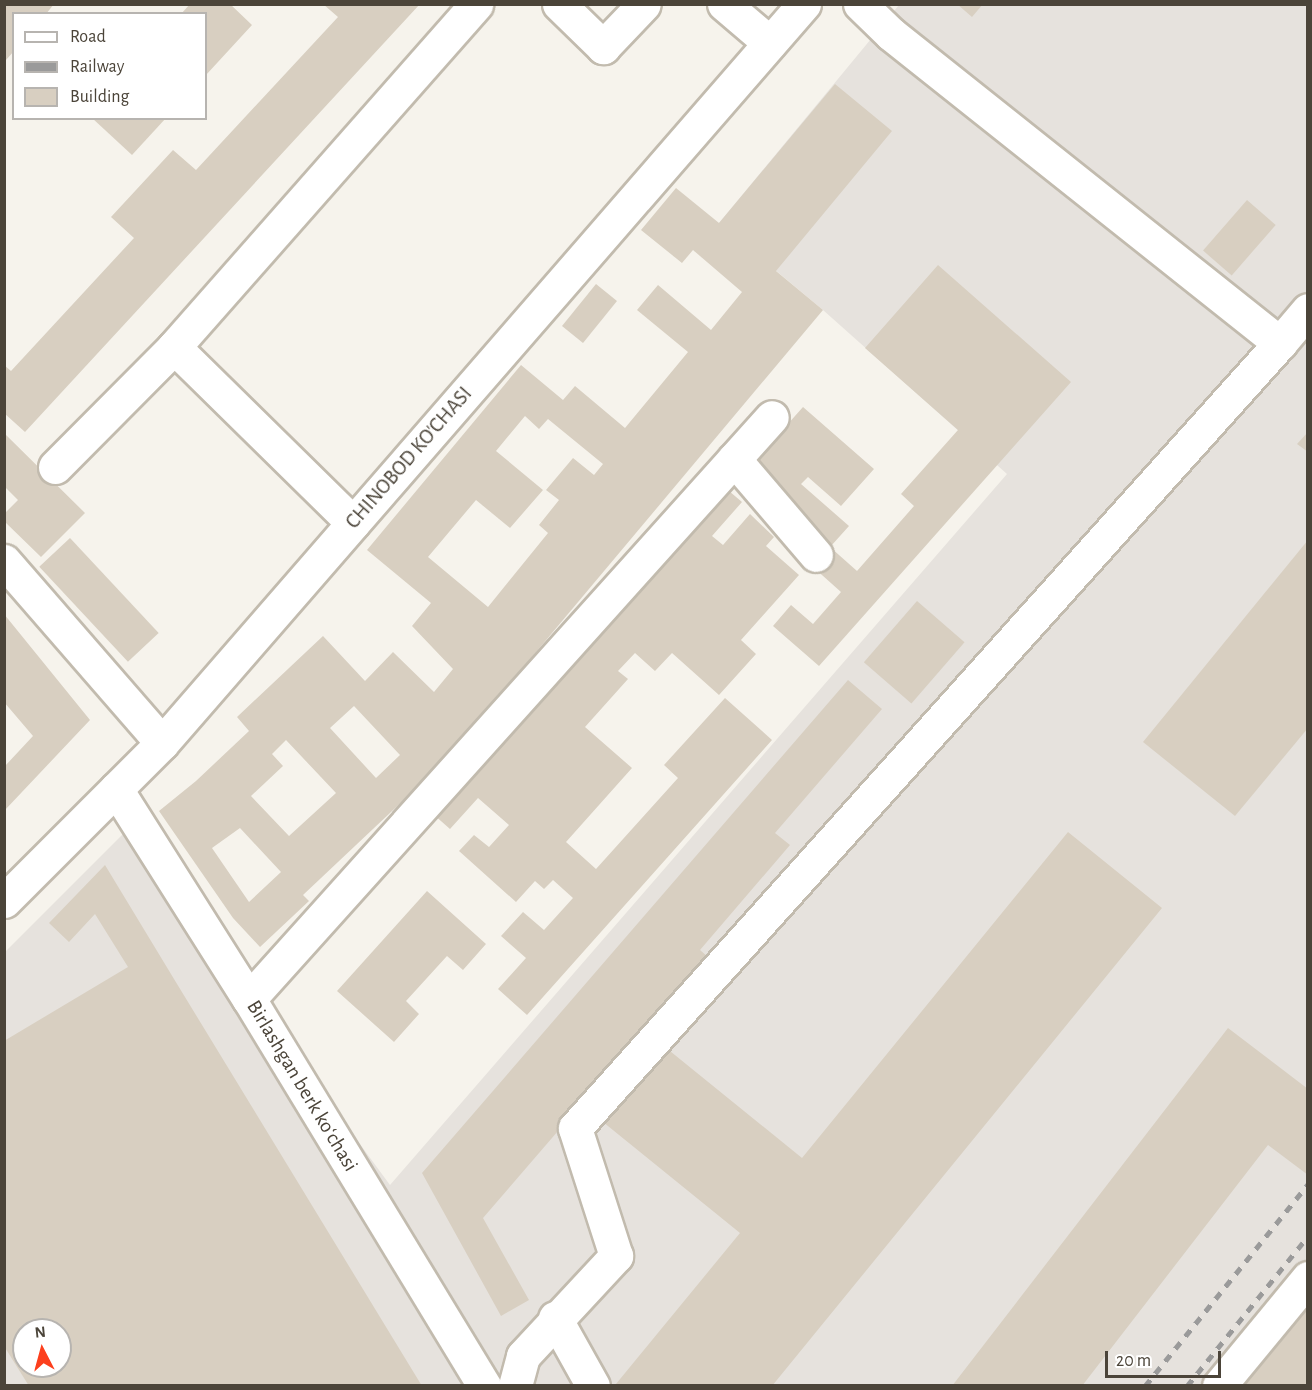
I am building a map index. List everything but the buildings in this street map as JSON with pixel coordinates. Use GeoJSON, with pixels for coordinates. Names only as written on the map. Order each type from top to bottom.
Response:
{"type":"FeatureCollection","features":[{"type":"Feature","properties":{"kind":"street"},"geometry":{"type":"LineString","coordinates":[[56,467],[174,347],[476,4]]}},
{"type":"Feature","properties":{"kind":"street"},"geometry":{"type":"LineString","coordinates":[[559,4],[603,47],[644,4]]}},
{"type":"Feature","properties":{"kind":"street"},"geometry":{"type":"LineString","coordinates":[[724,4],[770,43]]}},
{"type":"Feature","properties":{"kind":"street","name":"CHINOBOD KO'CHASI"},"geometry":{"type":"LineString","coordinates":[[4,901],[162,743],[804,4]]}},
{"type":"Feature","properties":{"kind":"street"},"geometry":{"type":"LineString","coordinates":[[860,4],[891,34],[1280,343]]}},
{"type":"Feature","properties":{"kind":"street"},"geometry":{"type":"LineString","coordinates":[[515,1386],[523,1356],[555,1318],[616,1256],[575,1128],[1308,310]]}},
{"type":"Feature","properties":{"kind":"street"},"geometry":{"type":"LineString","coordinates":[[174,347],[353,523]]}},
{"type":"Feature","properties":{"kind":"street"},"geometry":{"type":"LineString","coordinates":[[249,999],[772,417]]}},
{"type":"Feature","properties":{"kind":"street"},"geometry":{"type":"LineString","coordinates":[[734,459],[816,555]]}},
{"type":"Feature","properties":{"kind":"street"},"geometry":{"type":"LineString","coordinates":[[4,561],[162,743]]}},
{"type":"Feature","properties":{"kind":"street","name":"Birlashgan berk koʻchasi"},"geometry":{"type":"LineString","coordinates":[[116,789],[249,999],[484,1386]]}},
{"type":"Feature","properties":{"kind":"street"},"geometry":{"type":"LineString","coordinates":[[1219,1386],[1308,1278]]}},
{"type":"Feature","properties":{"kind":"street"},"geometry":{"type":"LineString","coordinates":[[555,1318],[593,1386]]}},
{"type":"Feature","properties":{"kind":"shaded area"},"geometry":{"type":"Polygon","coordinates":[[[899,5],[1307,5],[1307,1385],[5,1386],[5,952],[128,829],[390,1185],[1007,474],[823,310],[719,223],[899,5]]]}},
{"type":"Feature","properties":{"kind":"railway"},"geometry":{"type":"LineString","coordinates":[[1145,1386],[1308,1184]]}},
{"type":"Feature","properties":{"kind":"railway"},"geometry":{"type":"LineString","coordinates":[[1187,1386],[1308,1236]]}}]}
